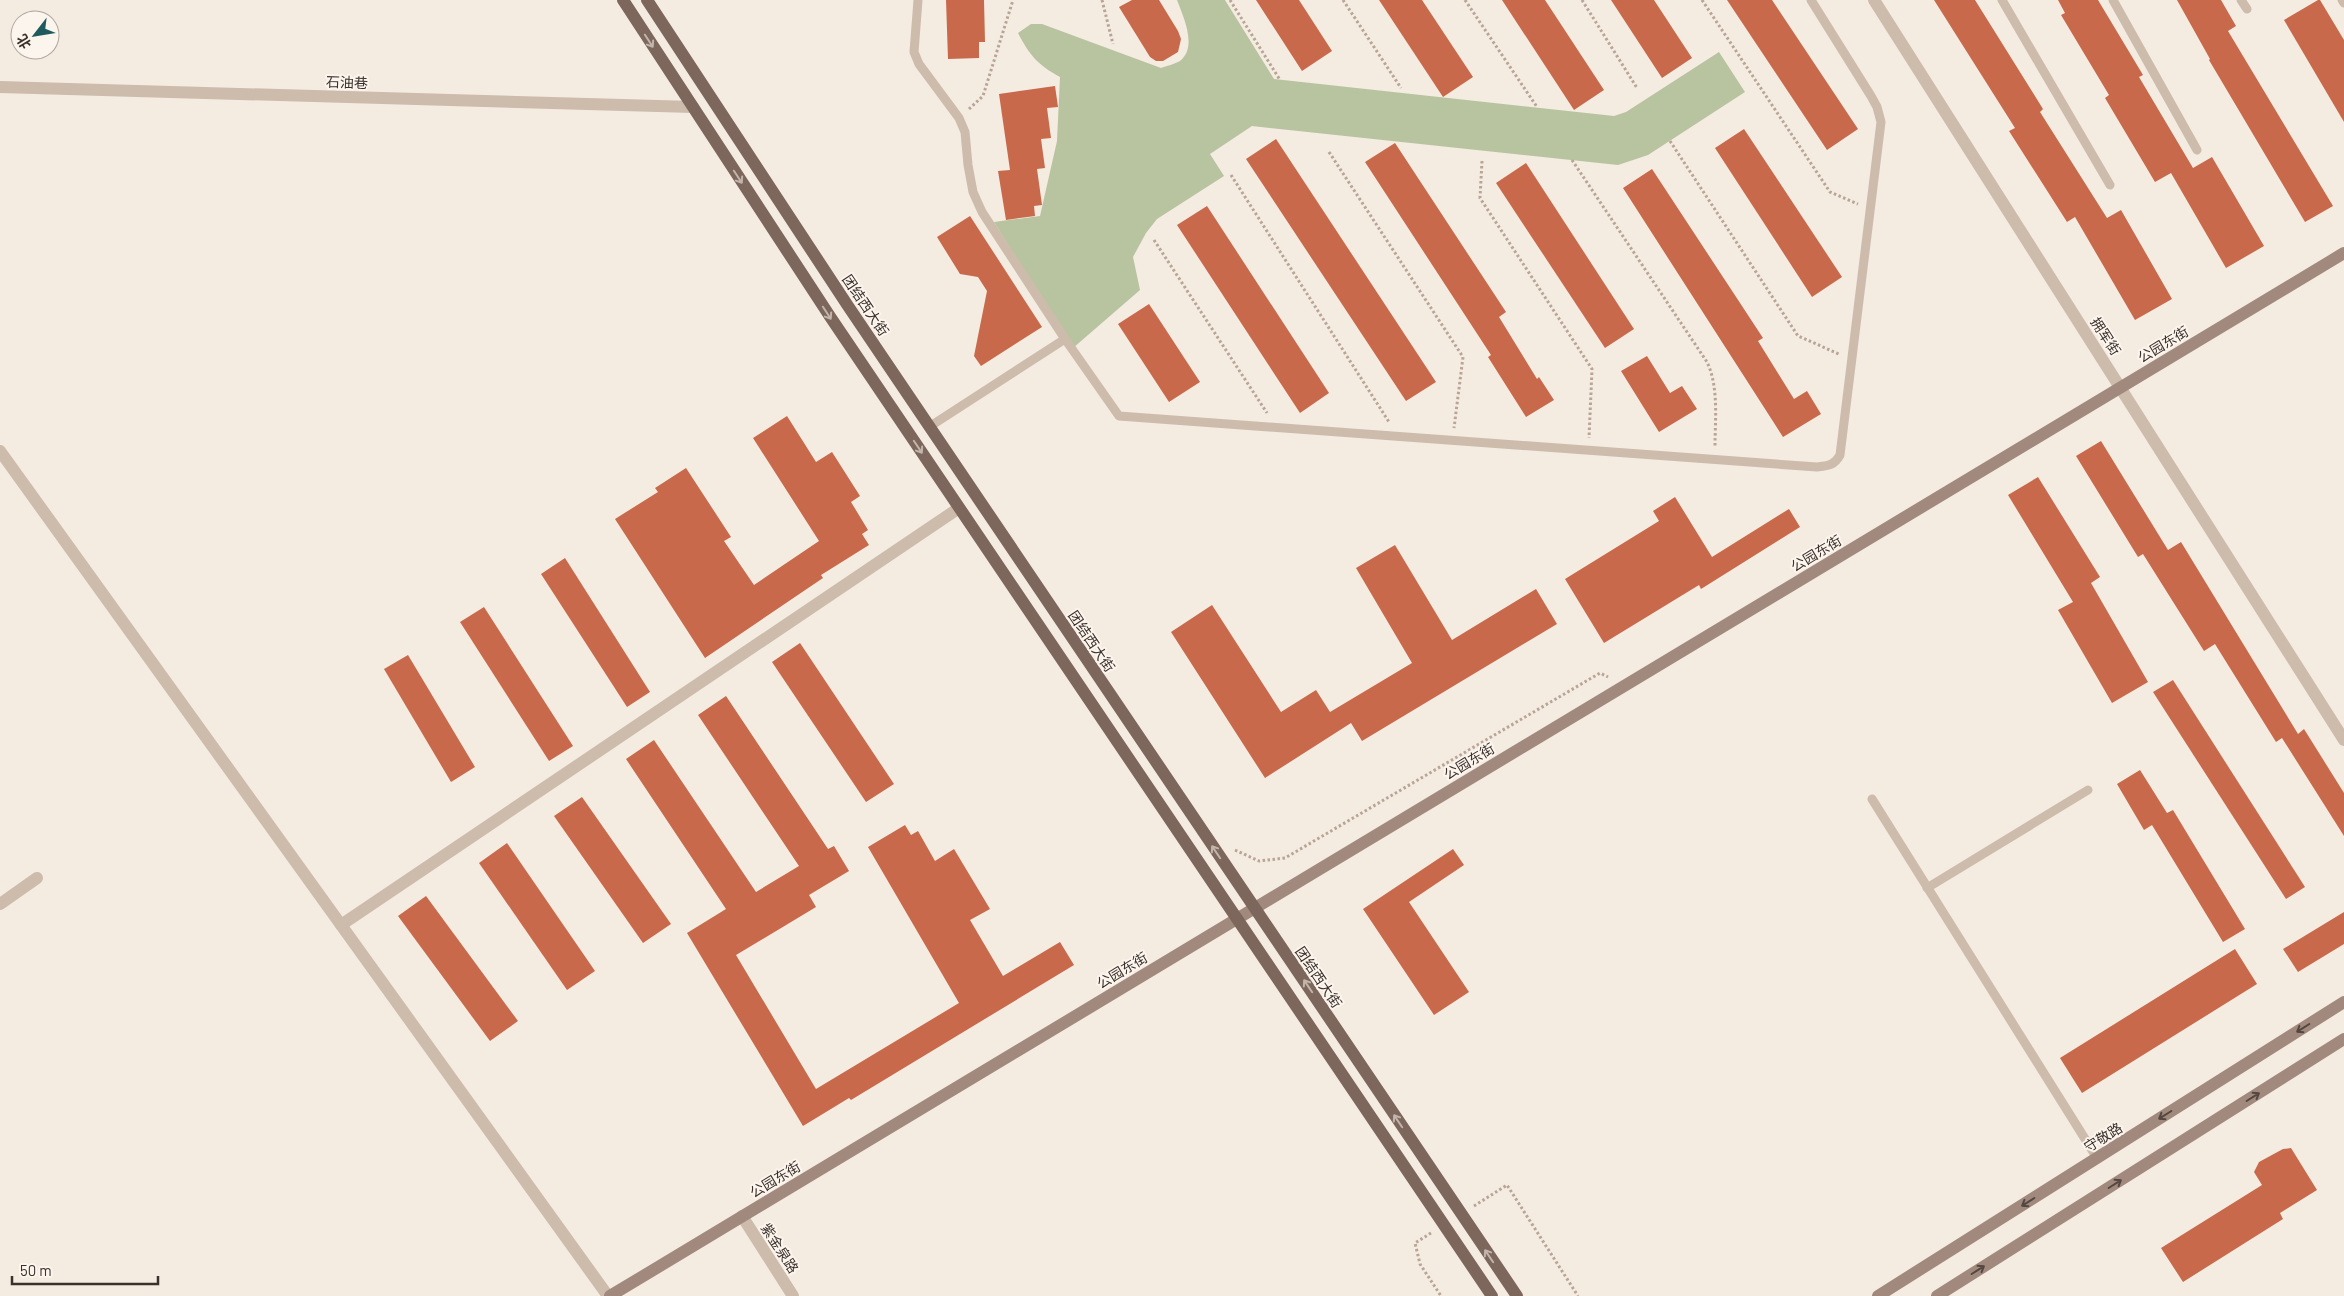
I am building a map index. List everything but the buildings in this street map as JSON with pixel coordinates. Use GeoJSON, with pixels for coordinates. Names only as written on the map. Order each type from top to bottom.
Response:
{"type":"FeatureCollection","features":[{"type":"Feature","properties":{"kind":"main road"},"geometry":{"type":"LineString","coordinates":[[622,0],[831,318],[1492,1296]]}},
{"type":"Feature","properties":{"kind":"main road","name":"团结西大街"},"geometry":{"type":"LineString","coordinates":[[647,0],[930,427],[1517,1296]]}},
{"type":"Feature","properties":{"kind":"street","name":"拥军街"},"geometry":{"type":"LineString","coordinates":[[1878,2],[2344,740]]}},
{"type":"Feature","properties":{"kind":"street","name":"石油巷"},"geometry":{"type":"LineString","coordinates":[[0,87],[693,107]]}},
{"type":"Feature","properties":{"kind":"street","name":"公园东街"},"geometry":{"type":"LineString","coordinates":[[609,1296],[2344,253]]}},
{"type":"Feature","properties":{"kind":"street"},"geometry":{"type":"LineString","coordinates":[[0,451],[609,1296]]}},
{"type":"Feature","properties":{"kind":"street"},"geometry":{"type":"LineString","coordinates":[[341,925],[959,508]]}},
{"type":"Feature","properties":{"kind":"street"},"geometry":{"type":"LineString","coordinates":[[0,904],[38,878]]}},
{"type":"Feature","properties":{"kind":"street","name":"守敬路"},"geometry":{"type":"LineString","coordinates":[[1878,1296],[2344,1002]]}},
{"type":"Feature","properties":{"kind":"street"},"geometry":{"type":"LineString","coordinates":[[1937,1296],[2344,1039]]}},
{"type":"Feature","properties":{"kind":"street","name":"紫金泉路"},"geometry":{"type":"LineString","coordinates":[[742,1216],[793,1296]]}},
{"type":"Feature","properties":{"kind":"lane"},"geometry":{"type":"LineString","coordinates":[[918,0],[914,52],[919,64],[959,118],[964,132],[973,192],[982,212],[1065,339],[1119,416],[1817,468],[1830,466],[1840,455],[1881,122],[1877,107],[1811,0]]}},
{"type":"Feature","properties":{"kind":"lane"},"geometry":{"type":"LineString","coordinates":[[2002,0],[2110,185]]}},
{"type":"Feature","properties":{"kind":"lane"},"geometry":{"type":"LineString","coordinates":[[2113,0],[2197,150]]}},
{"type":"Feature","properties":{"kind":"lane"},"geometry":{"type":"LineString","coordinates":[[2241,0],[2247,9]]}},
{"type":"Feature","properties":{"kind":"lane"},"geometry":{"type":"LineString","coordinates":[[930,427],[1065,339]]}},
{"type":"Feature","properties":{"kind":"lane"},"geometry":{"type":"LineString","coordinates":[[1928,888],[2088,790]]}},
{"type":"Feature","properties":{"kind":"lane"},"geometry":{"type":"LineString","coordinates":[[1872,799],[2097,1158]]}},
{"type":"Feature","properties":{"kind":"path"},"geometry":{"type":"LineString","coordinates":[[959,118],[983,96],[1013,0]]}},
{"type":"Feature","properties":{"kind":"path"},"geometry":{"type":"LineString","coordinates":[[1102,0],[1113,44]]}},
{"type":"Feature","properties":{"kind":"path"},"geometry":{"type":"LineString","coordinates":[[1230,0],[1280,80]]}},
{"type":"Feature","properties":{"kind":"path"},"geometry":{"type":"LineString","coordinates":[[1343,0],[1401,88]]}},
{"type":"Feature","properties":{"kind":"path"},"geometry":{"type":"LineString","coordinates":[[1466,0],[1537,107]]}},
{"type":"Feature","properties":{"kind":"path"},"geometry":{"type":"LineString","coordinates":[[1582,0],[1637,88]]}},
{"type":"Feature","properties":{"kind":"path"},"geometry":{"type":"LineString","coordinates":[[1702,0],[1830,192],[1870,210]]}},
{"type":"Feature","properties":{"kind":"path"},"geometry":{"type":"LineString","coordinates":[[1670,141],[1798,336],[1852,359]]}},
{"type":"Feature","properties":{"kind":"path"},"geometry":{"type":"LineString","coordinates":[[1329,152],[1463,358],[1452,441]]}},
{"type":"Feature","properties":{"kind":"path"},"geometry":{"type":"LineString","coordinates":[[1482,160],[1480,198],[1592,369],[1588,451]]}},
{"type":"Feature","properties":{"kind":"path"},"geometry":{"type":"LineString","coordinates":[[1572,160],[1710,367],[1714,388],[1716,460]]}},
{"type":"Feature","properties":{"kind":"path"},"geometry":{"type":"LineString","coordinates":[[1231,175],[1399,437]]}},
{"type":"Feature","properties":{"kind":"path"},"geometry":{"type":"LineString","coordinates":[[1154,240],[1277,428]]}},
{"type":"Feature","properties":{"kind":"path"},"geometry":{"type":"LineString","coordinates":[[1232,848],[1259,860],[1286,858],[1600,673],[1624,686]]}},
{"type":"Feature","properties":{"kind":"path"},"geometry":{"type":"LineString","coordinates":[[1461,1214],[1507,1185],[1578,1296]]}},
{"type":"Feature","properties":{"kind":"path"},"geometry":{"type":"LineString","coordinates":[[1440,1296],[1420,1264],[1416,1243],[1444,1225]]}},
{"type":"Feature","properties":{"kind":"green space"},"geometry":{"type":"Polygon","coordinates":[[[1177,0],[1225,0],[1274,79],[1614,116],[1626,112],[1719,52],[1745,92],[1648,155],[1618,165],[1252,126],[1210,154],[1224,176],[1157,219],[1146,233],[1133,257],[1140,290],[1073,348],[994,222],[1040,216],[1057,141],[1060,77],[1035,59],[1018,33],[1031,24],[1042,24],[1161,68],[1180,61],[1188,48],[1188,31],[1177,0]]]}}]}
